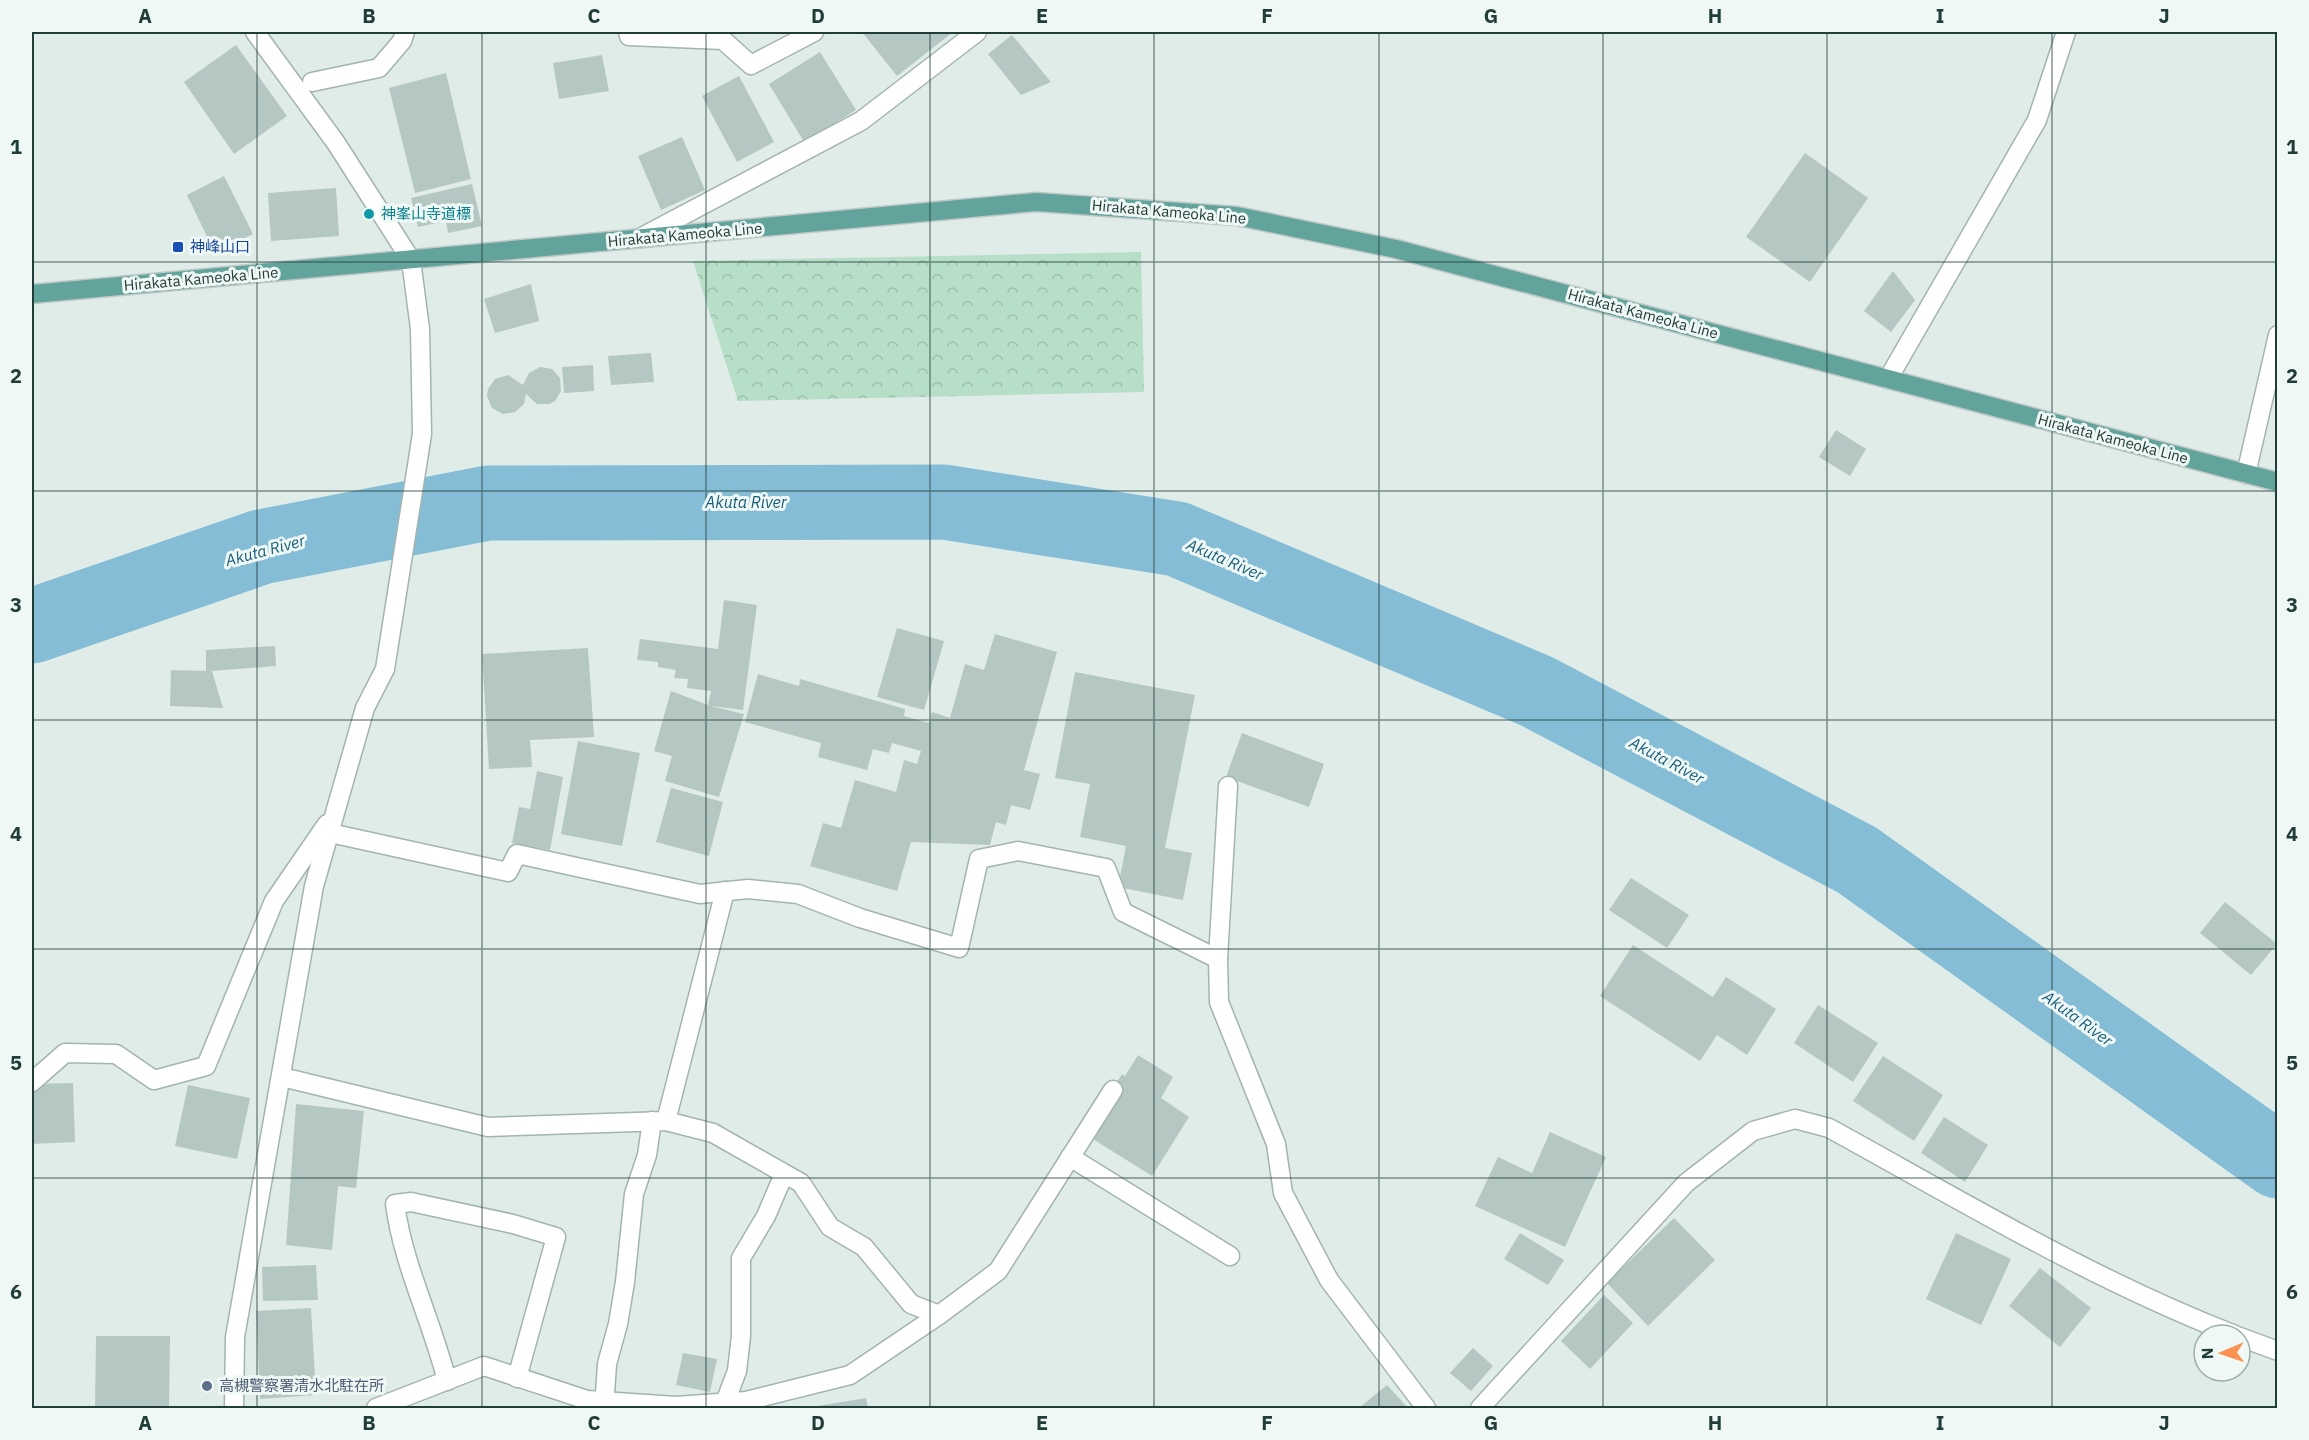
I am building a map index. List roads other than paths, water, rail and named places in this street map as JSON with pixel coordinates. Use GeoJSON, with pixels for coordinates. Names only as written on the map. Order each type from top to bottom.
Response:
{"type":"FeatureCollection","features":[{"type":"Feature","properties":{"kind":"main road","name":"Hirakata Kameoka Line"},"geometry":{"type":"LineString","coordinates":[[32,294],[1036,202],[1237,216],[1396,249],[2277,482]]}},
{"type":"Feature","properties":{"kind":"street"},"geometry":{"type":"LineString","coordinates":[[234,1408],[235,1337],[314,886],[365,708],[385,669],[422,434],[420,329],[411,260],[336,143],[255,32]]}},
{"type":"Feature","properties":{"kind":"street"},"geometry":{"type":"LineString","coordinates":[[312,82],[379,68],[402,41],[405,32]]}},
{"type":"Feature","properties":{"kind":"street"},"geometry":{"type":"LineString","coordinates":[[628,32],[629,36],[723,40],[751,65],[814,32]]}},
{"type":"Feature","properties":{"kind":"street"},"geometry":{"type":"LineString","coordinates":[[638,239],[861,121],[977,32]]}},
{"type":"Feature","properties":{"kind":"street"},"geometry":{"type":"LineString","coordinates":[[1888,379],[2037,120],[2066,32]]}},
{"type":"Feature","properties":{"kind":"street"},"geometry":{"type":"LineString","coordinates":[[2246,474],[2277,335]]}},
{"type":"Feature","properties":{"kind":"street"},"geometry":{"type":"LineString","coordinates":[[1228,786],[1218,959],[1219,1002],[1276,1144],[1283,1193],[1329,1280],[1426,1408]]}},
{"type":"Feature","properties":{"kind":"street"},"geometry":{"type":"LineString","coordinates":[[32,1082],[65,1053],[116,1054],[154,1080],[206,1066],[274,901],[336,810]]}},
{"type":"Feature","properties":{"kind":"street"},"geometry":{"type":"LineString","coordinates":[[330,833],[508,872],[518,854],[700,894],[748,889],[798,894],[860,918],[959,948],[979,859],[1018,851],[1106,868],[1123,912],[1218,959]]}},
{"type":"Feature","properties":{"kind":"street"},"geometry":{"type":"LineString","coordinates":[[605,1405],[607,1364],[621,1303],[634,1194],[659,1121],[725,891]]}},
{"type":"Feature","properties":{"kind":"street"},"geometry":{"type":"LineString","coordinates":[[282,1077],[488,1127],[659,1121],[713,1133],[801,1184],[830,1227],[864,1247],[911,1304],[939,1315]]}},
{"type":"Feature","properties":{"kind":"street"},"geometry":{"type":"LineString","coordinates":[[376,1408],[484,1366],[605,1405],[676,1406],[726,1400],[746,1401],[850,1375],[939,1315],[998,1271],[1113,1090]]}},
{"type":"Feature","properties":{"kind":"street"},"geometry":{"type":"LineString","coordinates":[[1480,1408],[1686,1183],[1753,1131],[1795,1119],[1829,1128],[2065,1258],[2166,1308],[2204,1323]]}},
{"type":"Feature","properties":{"kind":"street"},"geometry":{"type":"LineString","coordinates":[[1070,1157],[1230,1256]]}},
{"type":"Feature","properties":{"kind":"street"},"geometry":{"type":"LineString","coordinates":[[726,1400],[737,1371],[741,1336],[741,1258],[766,1216],[784,1174]]}},
{"type":"Feature","properties":{"kind":"street"},"geometry":{"type":"LineString","coordinates":[[447,1381],[438,1345],[399,1230],[395,1204],[411,1202],[513,1224],[556,1237],[528,1330],[517,1378]]}},
{"type":"Feature","properties":{"kind":"street"},"geometry":{"type":"LineString","coordinates":[[2252,1342],[2277,1351]]}},
{"type":"Feature","properties":{"kind":"waterway","name":"Akuta River"},"geometry":{"type":"LineString","coordinates":[[32,626],[261,547],[488,503],[944,502],[1177,539],[1536,691],[1857,860],[2278,1161]]}},
{"type":"Feature","properties":{"kind":"place","name":"神峯山寺道標"},"geometry":{"type":"Point","coordinates":[369,214]}},
{"type":"Feature","properties":{"kind":"place","name":"神峰山口"},"geometry":{"type":"Point","coordinates":[178,247]}},
{"type":"Feature","properties":{"kind":"place","name":"高槻警察署清水北駐在所"},"geometry":{"type":"Point","coordinates":[207,1386]}}]}
